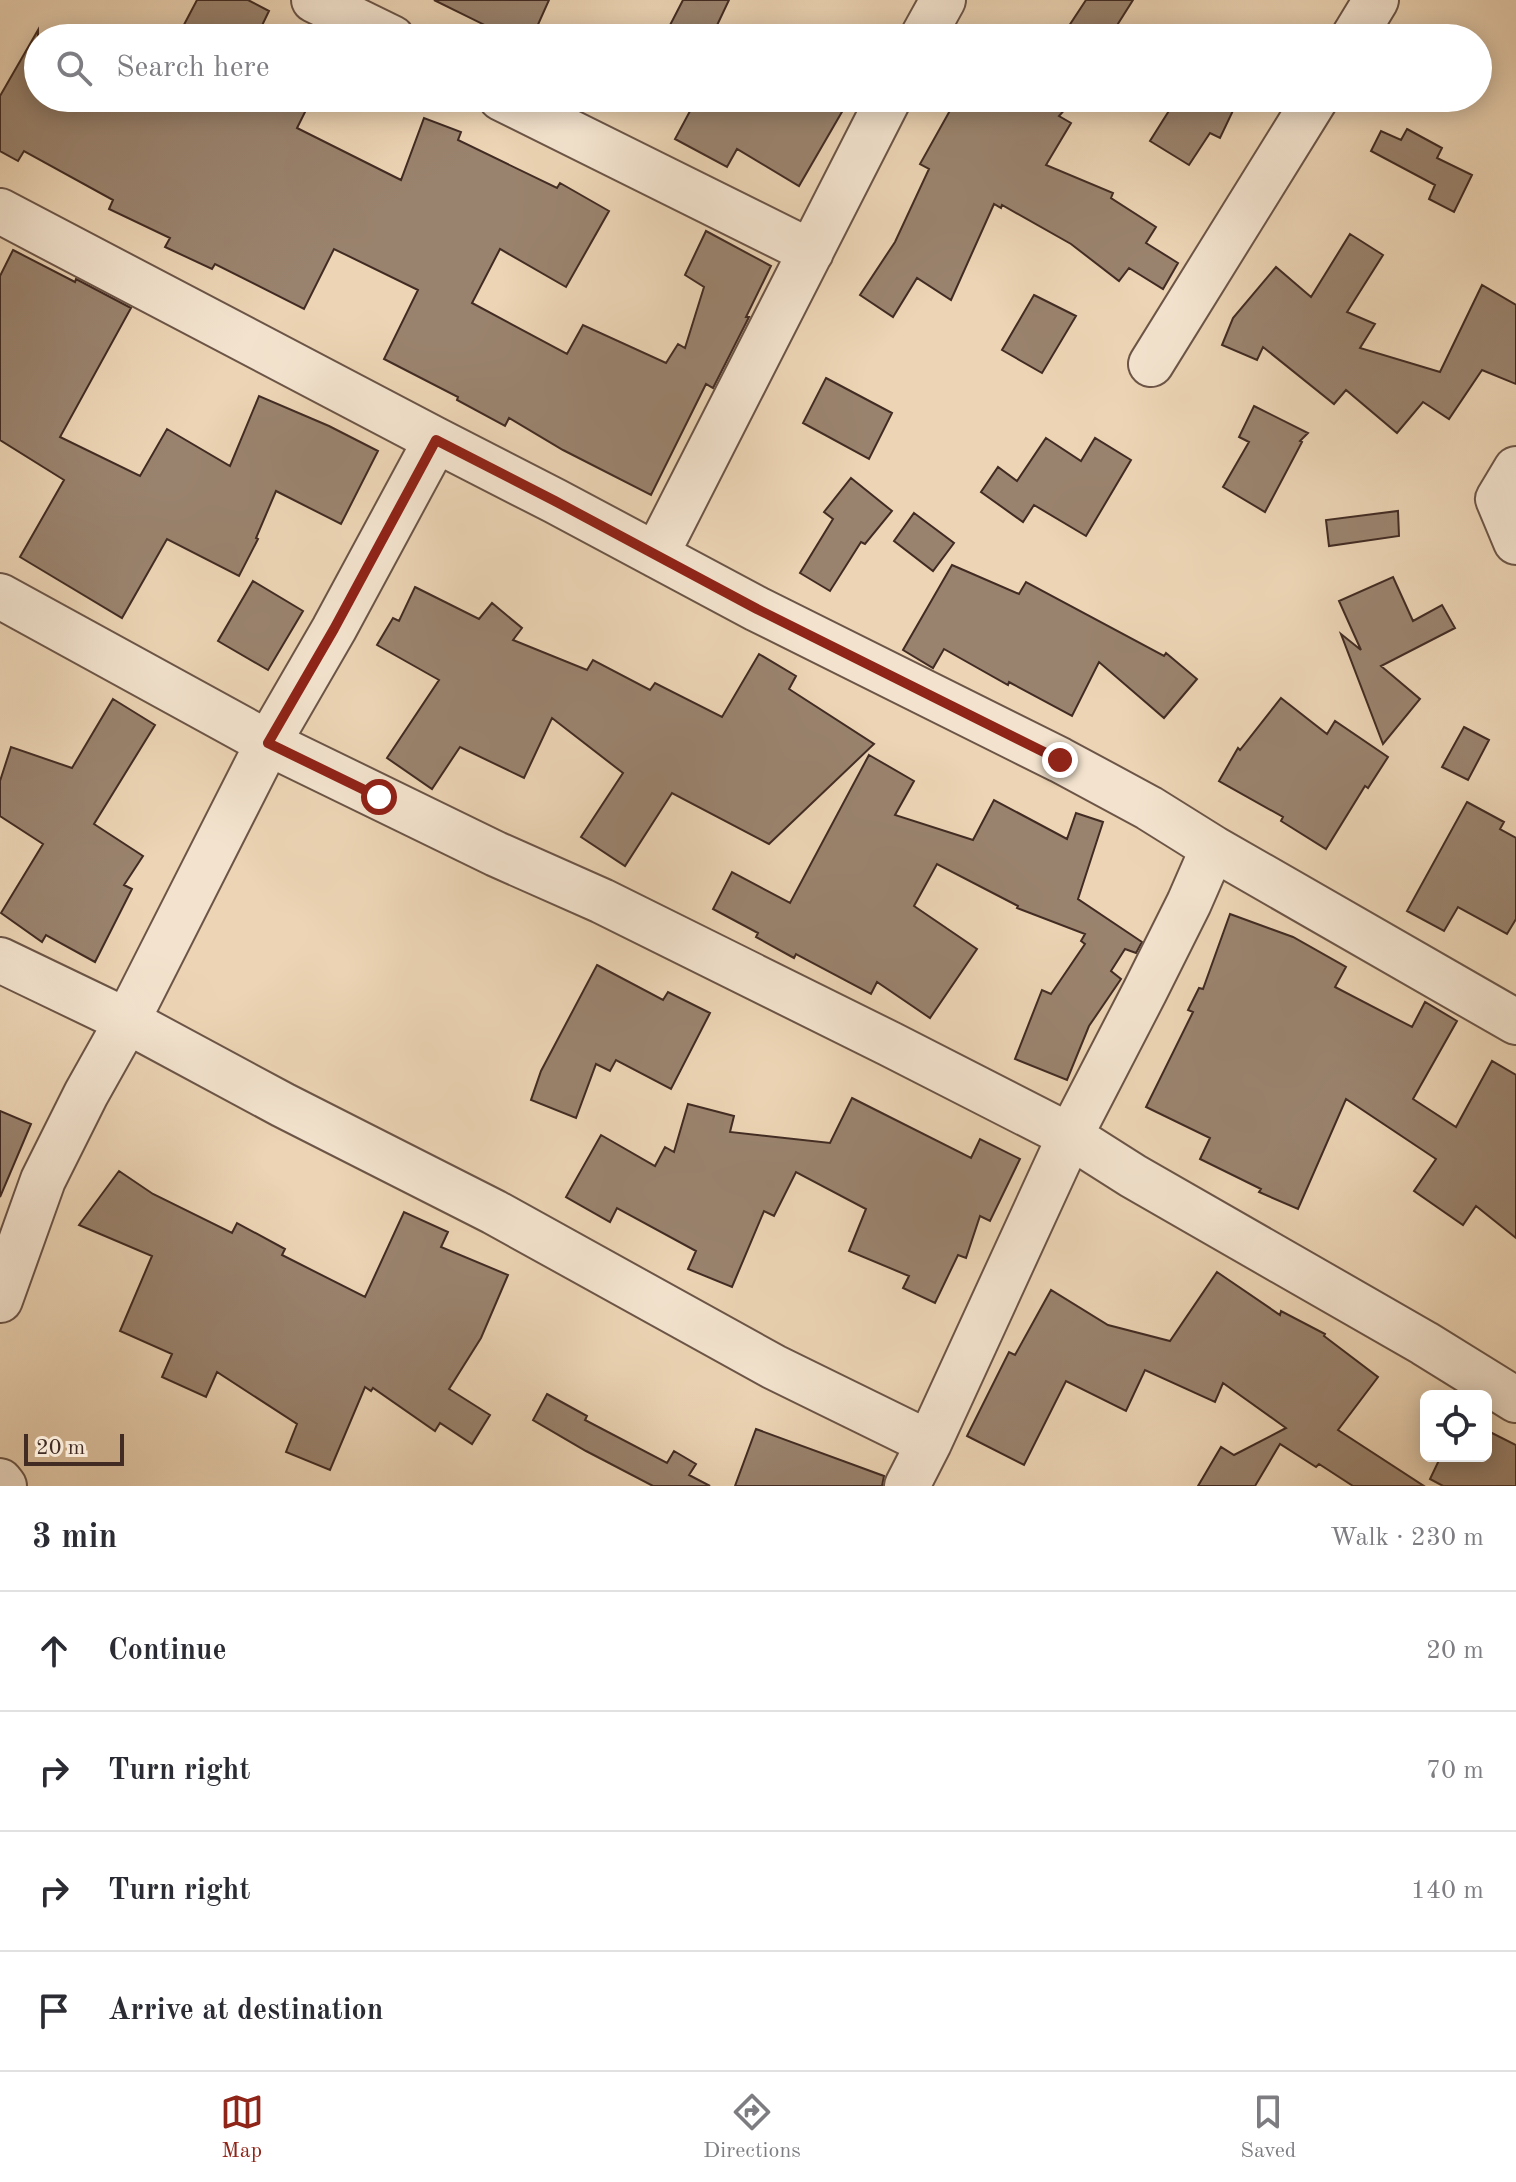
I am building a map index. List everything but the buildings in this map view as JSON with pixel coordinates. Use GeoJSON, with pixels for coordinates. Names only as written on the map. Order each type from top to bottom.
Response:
{"type":"FeatureCollection","features":[{"type":"Feature","properties":{"kind":"street"},"geometry":{"type":"LineString","coordinates":[[314,0],[363,24]]}},
{"type":"Feature","properties":{"kind":"street"},"geometry":{"type":"LineString","coordinates":[[930,24],[943,0]]}},
{"type":"Feature","properties":{"kind":"street"},"geometry":{"type":"LineString","coordinates":[[1361,24],[1376,0]]}},
{"type":"Feature","properties":{"kind":"street"},"geometry":{"type":"LineString","coordinates":[[529,112],[811,252]]}},
{"type":"Feature","properties":{"kind":"street"},"geometry":{"type":"LineString","coordinates":[[656,555],[882,112]]}},
{"type":"Feature","properties":{"kind":"street"},"geometry":{"type":"LineString","coordinates":[[1151,364],[1307,112]]}},
{"type":"Feature","properties":{"kind":"street"},"geometry":{"type":"LineString","coordinates":[[0,211],[757,609],[1060,760],[1149,808],[1516,1022]]}},
{"type":"Feature","properties":{"kind":"street"},"geometry":{"type":"LineString","coordinates":[[0,1300],[43,1180],[86,1094],[127,1021],[268,743],[334,629],[436,440]]}},
{"type":"Feature","properties":{"kind":"street"},"geometry":{"type":"LineString","coordinates":[[1516,469],[1498,499],[1516,542]]}},
{"type":"Feature","properties":{"kind":"street"},"geometry":{"type":"LineString","coordinates":[[0,596],[268,743],[496,854],[602,901],[1070,1136],[1516,1400]]}},
{"type":"Feature","properties":{"kind":"street"},"geometry":{"type":"LineString","coordinates":[[907,1486],[1070,1136],[1189,903],[1213,848]]}},
{"type":"Feature","properties":{"kind":"street"},"geometry":{"type":"LineString","coordinates":[[0,960],[127,1021],[283,1105],[494,1212],[774,1367],[929,1443]]}},
{"type":"Feature","properties":{"kind":"street"},"geometry":{"type":"LineString","coordinates":[[0,1481],[4,1486]]}},
{"type":"Feature","properties":{"kind":"route"},"geometry":{"type":"LineString","coordinates":[[379,797],[268,743],[334,629],[436,440],[757,609],[1060,760]]}}]}
